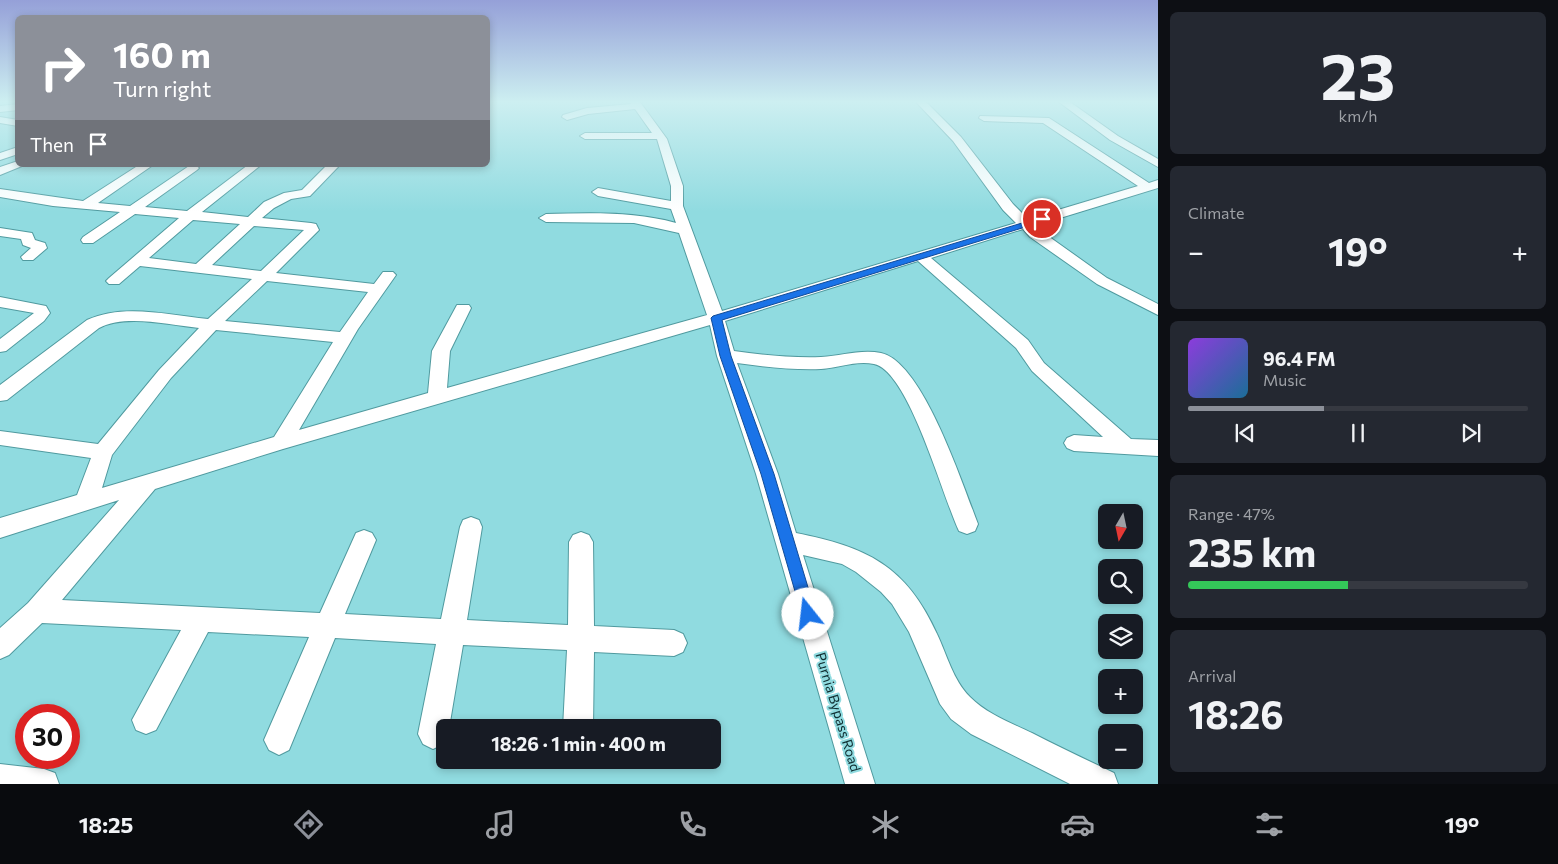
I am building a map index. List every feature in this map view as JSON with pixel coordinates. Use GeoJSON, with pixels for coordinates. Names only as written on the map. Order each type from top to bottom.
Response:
{"type":"FeatureCollection","features":[{"type":"Feature","properties":{"kind":"street","name":"Purnia Bypass Road"},"geometry":{"type":"LineString","coordinates":[[661,139],[677,186],[677,206],[767,474],[860,784]]}},
{"type":"Feature","properties":{"kind":"street"},"geometry":{"type":"LineString","coordinates":[[957,139],[988,182],[1025,224],[1045,242],[1086,271],[1158,310]]}},
{"type":"Feature","properties":{"kind":"street"},"geometry":{"type":"LineString","coordinates":[[1075,139],[1153,186]]}},
{"type":"Feature","properties":{"kind":"street"},"geometry":{"type":"LineString","coordinates":[[1115,139],[1158,164]]}},
{"type":"Feature","properties":{"kind":"street"},"geometry":{"type":"LineString","coordinates":[[0,157],[15,151]]}},
{"type":"Feature","properties":{"kind":"street"},"geometry":{"type":"LineString","coordinates":[[86,205],[143,167]]}},
{"type":"Feature","properties":{"kind":"street"},"geometry":{"type":"LineString","coordinates":[[114,281],[188,216],[252,167]]}},
{"type":"Feature","properties":{"kind":"street"},"geometry":{"type":"LineString","coordinates":[[199,269],[274,201],[306,193],[332,167]]}},
{"type":"Feature","properties":{"kind":"street"},"geometry":{"type":"LineString","coordinates":[[88,240],[193,168]]}},
{"type":"Feature","properties":{"kind":"street"},"geometry":{"type":"LineString","coordinates":[[0,528],[281,442],[716,318],[919,255],[1153,186]]}},
{"type":"Feature","properties":{"kind":"street"},"geometry":{"type":"LineString","coordinates":[[598,192],[677,206]]}},
{"type":"Feature","properties":{"kind":"street"},"geometry":{"type":"LineString","coordinates":[[0,193],[188,216],[311,226],[312,230],[212,324],[165,374],[103,452],[86,502]]}},
{"type":"Feature","properties":{"kind":"street"},"geometry":{"type":"LineString","coordinates":[[546,218],[643,219],[667,223],[686,230]]}},
{"type":"Feature","properties":{"kind":"street"},"geometry":{"type":"LineString","coordinates":[[0,232],[27,236],[28,242],[40,246],[28,257]]}},
{"type":"Feature","properties":{"kind":"street"},"geometry":{"type":"LineString","coordinates":[[919,255],[1022,344],[1038,367],[1126,446]]}},
{"type":"Feature","properties":{"kind":"street"},"geometry":{"type":"LineString","coordinates":[[136,261],[264,276],[383,282],[344,338],[281,442]]}},
{"type":"Feature","properties":{"kind":"street"},"geometry":{"type":"LineString","coordinates":[[0,302],[40,309],[42,313],[0,347]]}},
{"type":"Feature","properties":{"kind":"street"},"geometry":{"type":"LineString","coordinates":[[437,398],[441,351],[463,308]]}},
{"type":"Feature","properties":{"kind":"street"},"geometry":{"type":"LineString","coordinates":[[0,395],[93,324],[105,318],[130,316],[344,338]]}},
{"type":"Feature","properties":{"kind":"street"},"geometry":{"type":"LineString","coordinates":[[726,356],[761,361],[818,364],[869,357],[882,359],[892,364],[902,376],[917,402],[967,524]]}},
{"type":"Feature","properties":{"kind":"street"},"geometry":{"type":"LineString","coordinates":[[0,438],[103,452]]}},
{"type":"Feature","properties":{"kind":"street"},"geometry":{"type":"LineString","coordinates":[[1074,443],[1158,448]]}},
{"type":"Feature","properties":{"kind":"street"},"geometry":{"type":"LineString","coordinates":[[0,646],[38,611],[148,482]]}},
{"type":"Feature","properties":{"kind":"street"},"geometry":{"type":"LineString","coordinates":[[433,734],[471,526]]}},
{"type":"Feature","properties":{"kind":"street"},"geometry":{"type":"LineString","coordinates":[[279,740],[364,540]]}},
{"type":"Feature","properties":{"kind":"street"},"geometry":{"type":"LineString","coordinates":[[787,541],[849,556],[872,569],[885,579],[904,600],[919,622],[950,698],[964,713],[980,724],[1103,784]]}},
{"type":"Feature","properties":{"kind":"street"},"geometry":{"type":"LineString","coordinates":[[578,719],[582,638],[581,542]]}},
{"type":"Feature","properties":{"kind":"street"},"geometry":{"type":"LineString","coordinates":[[38,611],[674,643]]}},
{"type":"Feature","properties":{"kind":"street"},"geometry":{"type":"LineString","coordinates":[[146,720],[201,619]]}},
{"type":"Feature","properties":{"kind":"street"},"geometry":{"type":"LineString","coordinates":[[0,779],[44,784]]}},
{"type":"Feature","properties":{"kind":"route"},"geometry":{"type":"LineString","coordinates":[[808,614],[767,474],[726,356],[716,318],[1042,219]]}}]}
